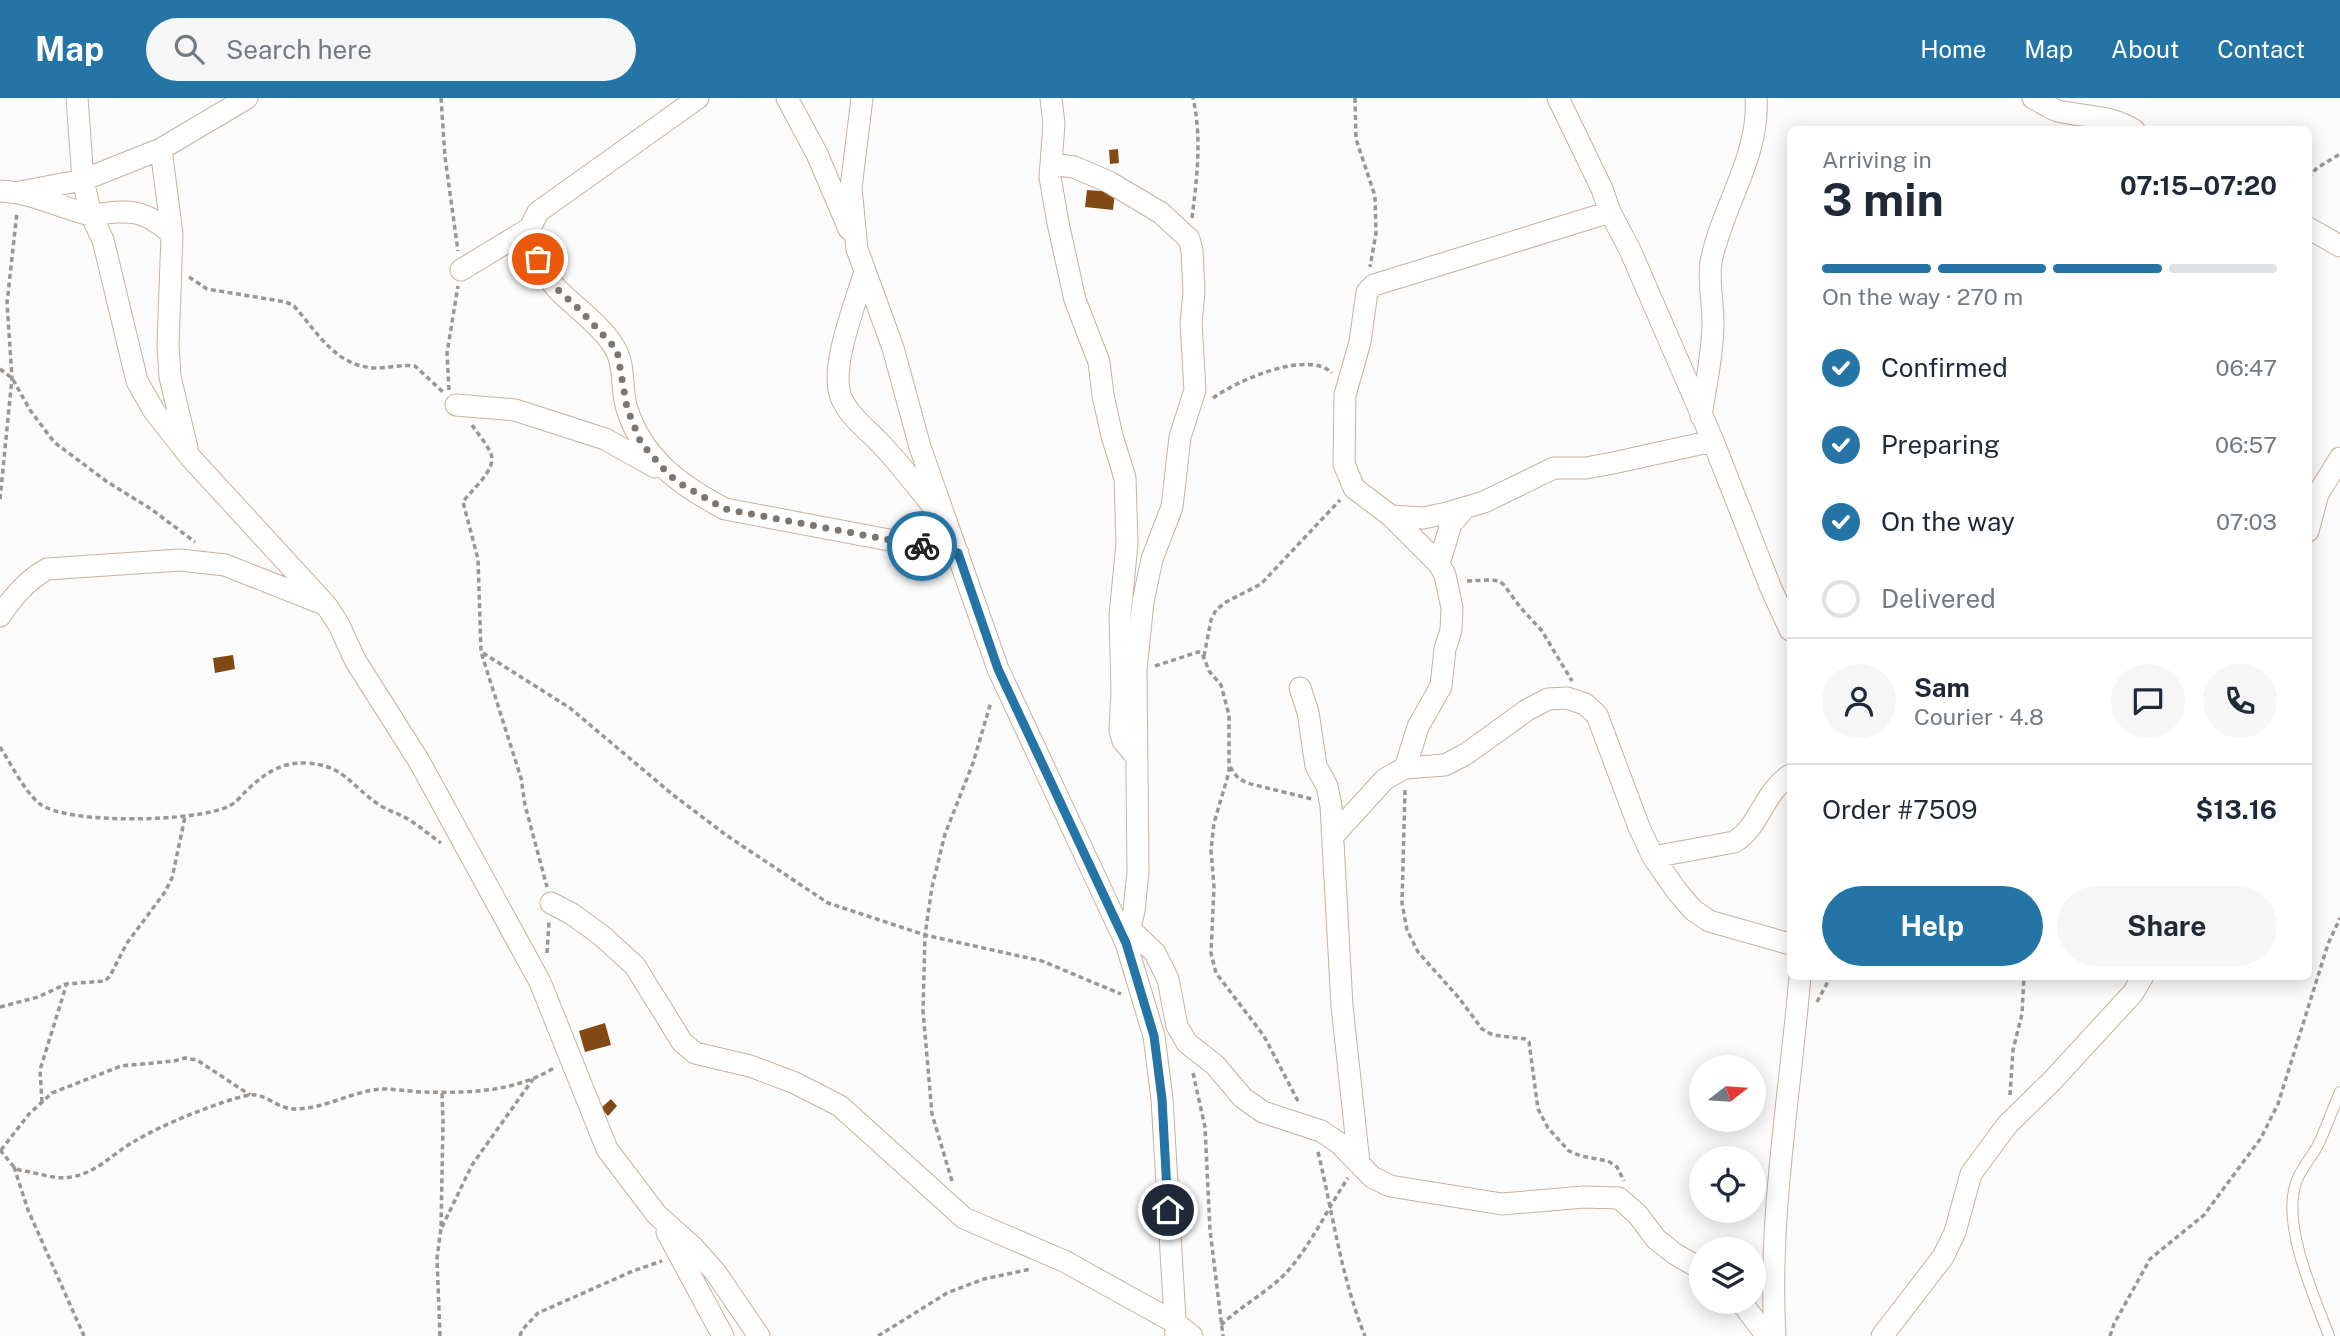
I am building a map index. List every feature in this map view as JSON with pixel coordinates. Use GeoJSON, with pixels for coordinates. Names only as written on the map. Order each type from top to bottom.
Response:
{"type":"FeatureCollection","features":[{"type":"Feature","properties":{"kind":"street"},"geometry":{"type":"LineString","coordinates":[[77,98],[83,180],[91,215],[103,240],[137,381],[154,411],[191,458],[326,605],[339,625],[355,660],[419,761],[540,982],[607,1149],[657,1215],[723,1336]]}},
{"type":"Feature","properties":{"kind":"street"},"geometry":{"type":"LineString","coordinates":[[10,191],[83,180],[161,149],[247,98]]}},
{"type":"Feature","properties":{"kind":"street"},"geometry":{"type":"LineString","coordinates":[[461,270],[530,228],[538,212],[698,98]]}},
{"type":"Feature","properties":{"kind":"street"},"geometry":{"type":"LineString","coordinates":[[787,98],[817,154],[857,249],[893,348],[920,447],[998,669],[1128,936],[1154,1036],[1162,1099],[1175,1329]]}},
{"type":"Feature","properties":{"kind":"street"},"geometry":{"type":"LineString","coordinates":[[857,249],[851,188],[862,98]]}},
{"type":"Feature","properties":{"kind":"street"},"geometry":{"type":"LineString","coordinates":[[1051,98],[1054,124],[1050,177],[1058,223],[1075,300],[1099,362],[1112,436],[1125,478],[1127,544],[1120,615],[1120,730],[1124,741],[1135,755]]}},
{"type":"Feature","properties":{"kind":"street"},"geometry":{"type":"LineString","coordinates":[[1558,98],[1630,250],[1713,441],[1787,623]]}},
{"type":"Feature","properties":{"kind":"street"},"geometry":{"type":"LineString","coordinates":[[1701,416],[1713,325],[1711,265],[1724,219],[1754,135],[1756,98]]}},
{"type":"Feature","properties":{"kind":"street"},"geometry":{"type":"LineString","coordinates":[[2033,98],[2054,110],[2102,117],[2128,126]]}},
{"type":"Feature","properties":{"kind":"street"},"geometry":{"type":"LineString","coordinates":[[161,149],[173,234],[168,346],[170,377],[191,458]]}},
{"type":"Feature","properties":{"kind":"street"},"geometry":{"type":"LineString","coordinates":[[1051,164],[1074,167],[1109,182],[1161,213],[1189,239],[1192,250],[1195,390],[1180,437],[1172,506],[1152,559],[1143,602],[1136,670],[1138,872],[1128,936]]}},
{"type":"Feature","properties":{"kind":"street"},"geometry":{"type":"LineString","coordinates":[[10,191],[91,215],[119,211],[136,212],[155,219],[173,234]]}},
{"type":"Feature","properties":{"kind":"street"},"geometry":{"type":"LineString","coordinates":[[1442,570],[1391,516],[1364,497],[1350,483],[1343,464],[1347,387],[1360,342],[1367,292],[1374,285],[1610,212]]}},
{"type":"Feature","properties":{"kind":"street"},"geometry":{"type":"LineString","coordinates":[[530,228],[538,259],[556,288],[617,350],[627,408],[641,443],[669,475]]}},
{"type":"Feature","properties":{"kind":"street"},"geometry":{"type":"LineString","coordinates":[[2312,230],[2340,246]]}},
{"type":"Feature","properties":{"kind":"street"},"geometry":{"type":"LineString","coordinates":[[865,271],[837,374],[839,393],[850,412],[882,444],[947,522]]}},
{"type":"Feature","properties":{"kind":"street"},"geometry":{"type":"LineString","coordinates":[[456,405],[515,410],[605,439],[725,509],[958,553]]}},
{"type":"Feature","properties":{"kind":"street"},"geometry":{"type":"LineString","coordinates":[[1391,516],[1423,518],[1465,508],[1484,502],[1554,468],[1586,468],[1613,464],[1713,441]]}},
{"type":"Feature","properties":{"kind":"street"},"geometry":{"type":"LineString","coordinates":[[2312,516],[2318,494],[2340,458]]}},
{"type":"Feature","properties":{"kind":"street"},"geometry":{"type":"LineString","coordinates":[[1405,768],[1418,727],[1441,686],[1444,673],[1452,608],[1442,570],[1451,524],[1465,508]]}},
{"type":"Feature","properties":{"kind":"street"},"geometry":{"type":"LineString","coordinates":[[0,616],[14,595],[47,569],[180,560],[225,565],[326,605]]}},
{"type":"Feature","properties":{"kind":"street"},"geometry":{"type":"LineString","coordinates":[[1300,688],[1308,712],[1316,765],[1327,786],[1331,806],[1342,1006],[1359,1163]]}},
{"type":"Feature","properties":{"kind":"street"},"geometry":{"type":"LineString","coordinates":[[1333,836],[1385,779],[1405,768],[1446,765],[1466,754],[1527,710],[1548,699],[1567,698],[1585,704],[1597,715],[1653,857],[1693,910],[1709,921],[1787,943]]}},
{"type":"Feature","properties":{"kind":"street"},"geometry":{"type":"LineString","coordinates":[[1653,857],[1734,842],[1743,837],[1768,795],[1787,778]]}},
{"type":"Feature","properties":{"kind":"street"},"geometry":{"type":"LineString","coordinates":[[551,903],[601,934],[635,966],[682,1042],[695,1053],[750,1066],[796,1083],[840,1106],[964,1218],[1064,1261],[1175,1329],[1192,1336]]}},
{"type":"Feature","properties":{"kind":"street"},"geometry":{"type":"LineString","coordinates":[[1128,936],[1155,953],[1168,979],[1177,1026],[1187,1043],[1215,1065],[1243,1098],[1263,1112],[1321,1131],[1339,1143],[1372,1177],[1390,1186],[1427,1194],[1502,1204],[1619,1198],[1638,1215],[1656,1239],[1689,1262]]}},
{"type":"Feature","properties":{"kind":"street"},"geometry":{"type":"LineString","coordinates":[[1775,1336],[1772,1294],[1782,1132],[1800,980]]}},
{"type":"Feature","properties":{"kind":"street"},"geometry":{"type":"LineString","coordinates":[[1881,1336],[1943,1256],[1955,1232],[1971,1174],[2007,1125],[2052,1081],[2133,993],[2141,980]]}},
{"type":"Feature","properties":{"kind":"street"},"geometry":{"type":"LineString","coordinates":[[657,1215],[692,1246],[716,1273],[759,1336]]}},
{"type":"Feature","properties":{"kind":"street"},"geometry":{"type":"LineString","coordinates":[[1751,1314],[1768,1336]]}},
{"type":"Feature","properties":{"kind":"lane"},"geometry":{"type":"LineString","coordinates":[[2329,1336],[2314,1299],[2291,1210],[2294,1188],[2300,1173],[2315,1149],[2340,1091]]}},
{"type":"Feature","properties":{"kind":"path"},"geometry":{"type":"LineString","coordinates":[[441,98],[461,270],[447,353],[450,393],[456,405]]}},
{"type":"Feature","properties":{"kind":"path"},"geometry":{"type":"LineString","coordinates":[[1189,239],[1198,164],[1197,115],[1193,98]]}},
{"type":"Feature","properties":{"kind":"path"},"geometry":{"type":"LineString","coordinates":[[1355,98],[1356,139],[1372,182],[1376,205],[1376,233],[1367,292]]}},
{"type":"Feature","properties":{"kind":"path"},"geometry":{"type":"LineString","coordinates":[[2312,174],[2340,154]]}},
{"type":"Feature","properties":{"kind":"path"},"geometry":{"type":"LineString","coordinates":[[0,499],[12,378],[7,303],[10,191]]}},
{"type":"Feature","properties":{"kind":"path"},"geometry":{"type":"LineString","coordinates":[[173,266],[207,289],[286,302],[294,306],[330,350],[343,359],[373,368],[415,366],[466,415],[492,455],[488,470],[463,502],[478,559],[481,652],[521,778],[525,805],[551,903],[547,957],[540,982]]}},
{"type":"Feature","properties":{"kind":"path"},"geometry":{"type":"LineString","coordinates":[[1212,399],[1247,379],[1302,365],[1328,369],[1347,387]]}},
{"type":"Feature","properties":{"kind":"path"},"geometry":{"type":"LineString","coordinates":[[0,369],[12,378],[30,410],[54,442],[106,481],[151,509],[225,565]]}},
{"type":"Feature","properties":{"kind":"path"},"geometry":{"type":"LineString","coordinates":[[1350,483],[1331,512],[1261,584],[1216,610],[1211,620],[1204,656],[1209,671],[1217,680],[1226,700],[1229,715],[1228,778],[1214,823],[1211,850],[1211,953],[1216,973],[1264,1036],[1313,1129],[1346,1284],[1365,1336]]}},
{"type":"Feature","properties":{"kind":"path"},"geometry":{"type":"LineString","coordinates":[[1442,570],[1466,581],[1499,581],[1504,585],[1553,647],[1585,704]]}},
{"type":"Feature","properties":{"kind":"path"},"geometry":{"type":"LineString","coordinates":[[481,652],[570,708],[682,802],[726,835],[828,903],[925,935],[1042,961],[1144,1003]]}},
{"type":"Feature","properties":{"kind":"path"},"geometry":{"type":"LineString","coordinates":[[1136,670],[1198,652],[1204,656]]}},
{"type":"Feature","properties":{"kind":"path"},"geometry":{"type":"LineString","coordinates":[[953,1184],[932,1114],[923,1011],[925,935],[932,887],[945,834],[989,713],[998,669]]}},
{"type":"Feature","properties":{"kind":"path"},"geometry":{"type":"LineString","coordinates":[[0,747],[41,805],[68,814],[102,819],[186,816],[230,806],[263,775],[276,768],[306,763],[327,766],[352,780],[368,797],[410,820],[450,850]]}},
{"type":"Feature","properties":{"kind":"path"},"geometry":{"type":"LineString","coordinates":[[1229,765],[1238,778],[1247,782],[1331,806]]}},
{"type":"Feature","properties":{"kind":"path"},"geometry":{"type":"LineString","coordinates":[[1405,768],[1402,903],[1411,941],[1482,1029],[1493,1035],[1525,1039],[1529,1042],[1538,1109],[1548,1128],[1569,1151],[1608,1161],[1617,1167],[1638,1215]]}},
{"type":"Feature","properties":{"kind":"path"},"geometry":{"type":"LineString","coordinates":[[0,1007],[38,997],[66,984],[105,981],[110,976],[127,943],[169,885],[186,816]]}},
{"type":"Feature","properties":{"kind":"path"},"geometry":{"type":"LineString","coordinates":[[2110,1336],[2150,1259],[2204,1216],[2261,1138],[2278,1104],[2328,944],[2340,918]]}},
{"type":"Feature","properties":{"kind":"path"},"geometry":{"type":"LineString","coordinates":[[2007,1125],[2013,1050],[2022,1014],[2024,980]]}},
{"type":"Feature","properties":{"kind":"path"},"geometry":{"type":"LineString","coordinates":[[42,1102],[40,1070],[66,984]]}},
{"type":"Feature","properties":{"kind":"path"},"geometry":{"type":"LineString","coordinates":[[1187,1043],[1205,1127],[1210,1230],[1223,1336]]}},
{"type":"Feature","properties":{"kind":"path"},"geometry":{"type":"LineString","coordinates":[[84,1336],[27,1210],[13,1167],[0,1150],[52,1093],[121,1066],[174,1062],[186,1058],[197,1060],[250,1095]]}},
{"type":"Feature","properties":{"kind":"path"},"geometry":{"type":"LineString","coordinates":[[13,1167],[60,1178],[93,1171],[138,1139],[218,1105],[250,1095],[257,1095],[292,1109],[326,1104],[367,1091],[384,1089],[479,1091],[516,1086],[571,1058]]}},
{"type":"Feature","properties":{"kind":"path"},"geometry":{"type":"LineString","coordinates":[[441,1228],[472,1165],[533,1079]]}},
{"type":"Feature","properties":{"kind":"path"},"geometry":{"type":"LineString","coordinates":[[440,1336],[437,1258],[441,1228],[442,1091]]}},
{"type":"Feature","properties":{"kind":"path"},"geometry":{"type":"LineString","coordinates":[[1221,1325],[1240,1307],[1283,1276],[1359,1163]]}},
{"type":"Feature","properties":{"kind":"path"},"geometry":{"type":"LineString","coordinates":[[520,1336],[522,1330],[538,1313],[633,1271],[680,1255]]}},
{"type":"Feature","properties":{"kind":"path"},"geometry":{"type":"LineString","coordinates":[[878,1336],[947,1293],[984,1279],[1064,1261]]}},
{"type":"Feature","properties":{"kind":"building"},"geometry":{"type":"Polygon","coordinates":[[[1118,149],[1119,163],[1110,164],[1109,150],[1118,149]]]}},
{"type":"Feature","properties":{"kind":"building"},"geometry":{"type":"Polygon","coordinates":[[[1087,190],[1115,192],[1113,210],[1085,207],[1087,190]]]}},
{"type":"Feature","properties":{"kind":"building"},"geometry":{"type":"Polygon","coordinates":[[[233,655],[235,669],[215,673],[213,658],[233,655]]]}},
{"type":"Feature","properties":{"kind":"building"},"geometry":{"type":"Polygon","coordinates":[[[605,1023],[611,1045],[585,1052],[579,1031],[605,1023]]]}},
{"type":"Feature","properties":{"kind":"building"},"geometry":{"type":"Polygon","coordinates":[[[611,1099],[617,1106],[608,1116],[601,1108],[611,1099]]]}},
{"type":"Feature","properties":{"kind":"way so far"},"geometry":{"type":"LineString","coordinates":[[538,259],[556,288],[617,350],[627,408],[641,443],[669,475],[681,484],[725,509],[922,546]]}},
{"type":"Feature","properties":{"kind":"route"},"geometry":{"type":"LineString","coordinates":[[922,546],[958,553],[998,669],[1126,943],[1154,1036],[1162,1099],[1168,1210]]}}]}
